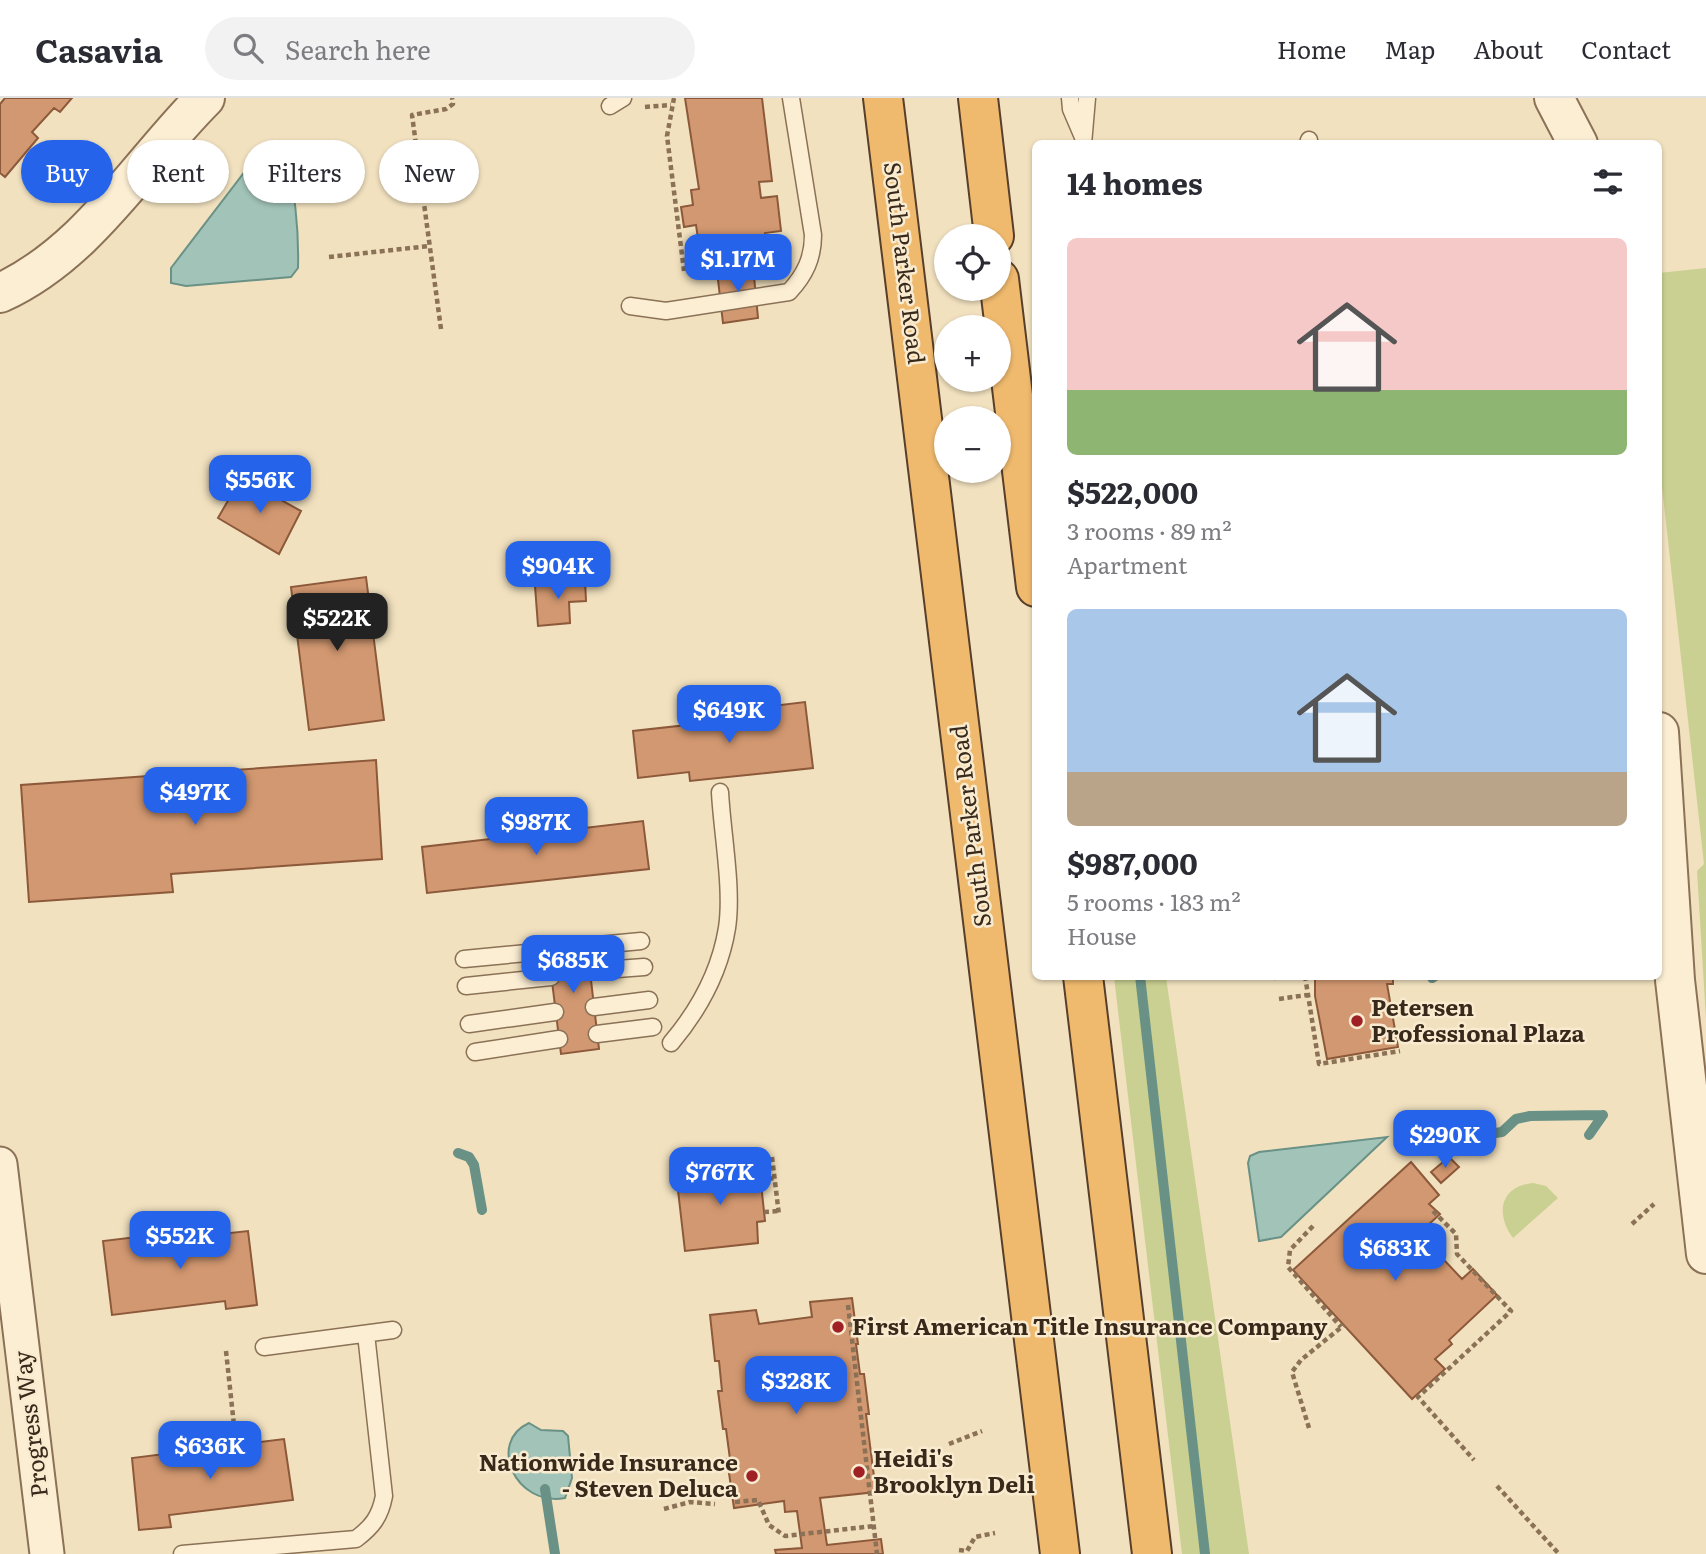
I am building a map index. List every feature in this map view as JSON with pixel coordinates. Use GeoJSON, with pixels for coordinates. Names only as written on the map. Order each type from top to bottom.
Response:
{"type":"FeatureCollection","features":[{"type":"Feature","properties":{"kind":"highway","name":"South Parker Road"},"geometry":{"type":"LineString","coordinates":[[883,98],[1060,1554]]}},
{"type":"Feature","properties":{"kind":"highway"},"geometry":{"type":"LineString","coordinates":[[978,98],[993,224]]}},
{"type":"Feature","properties":{"kind":"highway"},"geometry":{"type":"LineString","coordinates":[[1002,301],[1032,554]]}},
{"type":"Feature","properties":{"kind":"highway"},"geometry":{"type":"LineString","coordinates":[[1083,980],[1152,1554]]}},
{"type":"Feature","properties":{"kind":"street"},"geometry":{"type":"LineString","coordinates":[[0,293],[33,276],[70,248],[205,98]]}},
{"type":"Feature","properties":{"kind":"street"},"geometry":{"type":"LineString","coordinates":[[1554,98],[1575,140]]}},
{"type":"Feature","properties":{"kind":"street"},"geometry":{"type":"LineString","coordinates":[[1662,778],[1675,980],[1706,1254]]}},
{"type":"Feature","properties":{"kind":"street","name":"Progress Way"},"geometry":{"type":"LineString","coordinates":[[0,1164],[47,1554]]}},
{"type":"Feature","properties":{"kind":"lane"},"geometry":{"type":"LineString","coordinates":[[630,306],[666,311],[789,292],[799,281],[813,248],[813,235],[790,98]]}},
{"type":"Feature","properties":{"kind":"lane"},"geometry":{"type":"LineString","coordinates":[[1070,98],[1071,109],[1083,140]]}},
{"type":"Feature","properties":{"kind":"lane"},"geometry":{"type":"LineString","coordinates":[[1083,140],[1087,98]]}},
{"type":"Feature","properties":{"kind":"lane"},"geometry":{"type":"LineString","coordinates":[[671,1043],[693,1016],[703,997],[727,927],[728,903],[720,792]]}},
{"type":"Feature","properties":{"kind":"lane"},"geometry":{"type":"LineString","coordinates":[[587,947],[641,941]]}},
{"type":"Feature","properties":{"kind":"lane"},"geometry":{"type":"LineString","coordinates":[[464,959],[548,951]]}},
{"type":"Feature","properties":{"kind":"lane"},"geometry":{"type":"LineString","coordinates":[[590,971],[644,967]]}},
{"type":"Feature","properties":{"kind":"lane"},"geometry":{"type":"LineString","coordinates":[[466,986],[551,976]]}},
{"type":"Feature","properties":{"kind":"lane"},"geometry":{"type":"LineString","coordinates":[[594,1007],[649,1000]]}},
{"type":"Feature","properties":{"kind":"lane"},"geometry":{"type":"LineString","coordinates":[[469,1024],[555,1012]]}},
{"type":"Feature","properties":{"kind":"lane"},"geometry":{"type":"LineString","coordinates":[[597,1034],[653,1027]]}},
{"type":"Feature","properties":{"kind":"lane"},"geometry":{"type":"LineString","coordinates":[[475,1052],[559,1039]]}},
{"type":"Feature","properties":{"kind":"lane"},"geometry":{"type":"LineString","coordinates":[[264,1346],[393,1330]]}},
{"type":"Feature","properties":{"kind":"lane"},"geometry":{"type":"LineString","coordinates":[[182,1554],[356,1539],[373,1526],[381,1511],[384,1496],[366,1334]]}},
{"type":"Feature","properties":{"kind":"path"},"geometry":{"type":"LineString","coordinates":[[441,329],[412,115],[446,109],[453,104],[452,98]]}},
{"type":"Feature","properties":{"kind":"path"},"geometry":{"type":"LineString","coordinates":[[674,98],[667,136],[684,271]]}},
{"type":"Feature","properties":{"kind":"path"},"geometry":{"type":"LineString","coordinates":[[642,100],[645,107],[671,104]]}},
{"type":"Feature","properties":{"kind":"path"},"geometry":{"type":"LineString","coordinates":[[329,257],[429,246]]}},
{"type":"Feature","properties":{"kind":"path"},"geometry":{"type":"LineString","coordinates":[[1307,980],[1319,1064],[1400,1051]]}},
{"type":"Feature","properties":{"kind":"path"},"geometry":{"type":"LineString","coordinates":[[1279,999],[1307,995]]}},
{"type":"Feature","properties":{"kind":"path"},"geometry":{"type":"LineString","coordinates":[[764,1212],[779,1213],[772,1157]]}},
{"type":"Feature","properties":{"kind":"path"},"geometry":{"type":"LineString","coordinates":[[761,1180],[775,1178]]}},
{"type":"Feature","properties":{"kind":"path"},"geometry":{"type":"LineString","coordinates":[[1632,1224],[1654,1204]]}},
{"type":"Feature","properties":{"kind":"path"},"geometry":{"type":"LineString","coordinates":[[1433,1211],[1456,1234],[1457,1254],[1511,1311],[1418,1397],[1474,1460]]}},
{"type":"Feature","properties":{"kind":"path"},"geometry":{"type":"LineString","coordinates":[[1309,1428],[1292,1372],[1301,1360],[1342,1326],[1288,1267],[1290,1250],[1312,1226]]}},
{"type":"Feature","properties":{"kind":"path"},"geometry":{"type":"LineString","coordinates":[[848,1305],[877,1554]]}},
{"type":"Feature","properties":{"kind":"path"},"geometry":{"type":"LineString","coordinates":[[226,1351],[236,1444]]}},
{"type":"Feature","properties":{"kind":"path"},"geometry":{"type":"LineString","coordinates":[[949,1444],[982,1431]]}},
{"type":"Feature","properties":{"kind":"path"},"geometry":{"type":"LineString","coordinates":[[1497,1486],[1559,1554]]}},
{"type":"Feature","properties":{"kind":"path"},"geometry":{"type":"LineString","coordinates":[[735,1502],[758,1500],[769,1525],[785,1536],[874,1526]]}},
{"type":"Feature","properties":{"kind":"path"},"geometry":{"type":"LineString","coordinates":[[664,1509],[690,1503],[715,1504]]}},
{"type":"Feature","properties":{"kind":"path"},"geometry":{"type":"LineString","coordinates":[[960,1550],[967,1551],[975,1537],[995,1533]]}},
{"type":"Feature","properties":{"kind":"green space"},"geometry":{"type":"Polygon","coordinates":[[[1706,268],[1706,1019],[1697,871],[1704,864],[1662,487],[1662,273],[1706,268]]]}},
{"type":"Feature","properties":{"kind":"green space"},"geometry":{"type":"Polygon","coordinates":[[[1114,980],[1166,980],[1249,1554],[1182,1554],[1114,980]]]}},
{"type":"Feature","properties":{"kind":"green space"},"geometry":{"type":"Polygon","coordinates":[[[1533,1183],[1546,1186],[1558,1198],[1513,1238],[1504,1220],[1504,1203],[1513,1189],[1533,1183]]]}},
{"type":"Feature","properties":{"kind":"water"},"geometry":{"type":"Polygon","coordinates":[[[243,174],[243,203],[294,203],[298,268],[291,277],[186,286],[171,283],[171,268],[221,203],[229,203],[229,192],[243,174]]]}},
{"type":"Feature","properties":{"kind":"water"},"geometry":{"type":"Polygon","coordinates":[[[1387,1137],[1281,1237],[1259,1241],[1248,1163],[1250,1156],[1259,1152],[1387,1137]]]}},
{"type":"Feature","properties":{"kind":"water"},"geometry":{"type":"Polygon","coordinates":[[[529,1423],[541,1430],[563,1431],[568,1436],[572,1478],[565,1498],[547,1498],[532,1493],[512,1471],[510,1444],[516,1432],[529,1423]]]}},
{"type":"Feature","properties":{"kind":"building"},"geometry":{"type":"Polygon","coordinates":[[[5,98],[72,98],[60,112],[54,108],[32,132],[38,138],[36,140],[21,140],[21,158],[5,177],[0,173],[0,104],[5,98]]]}},
{"type":"Feature","properties":{"kind":"building"},"geometry":{"type":"Polygon","coordinates":[[[685,98],[762,98],[772,181],[759,182],[761,198],[777,196],[781,231],[765,233],[769,265],[703,272],[696,225],[684,227],[681,207],[693,205],[691,190],[699,189],[685,98]]]}},
{"type":"Feature","properties":{"kind":"building"},"geometry":{"type":"Polygon","coordinates":[[[753,266],[758,318],[723,323],[717,271],[753,266]]]}},
{"type":"Feature","properties":{"kind":"building"},"geometry":{"type":"Polygon","coordinates":[[[241,478],[301,511],[279,554],[218,518],[241,478]]]}},
{"type":"Feature","properties":{"kind":"building"},"geometry":{"type":"Polygon","coordinates":[[[366,577],[384,720],[309,730],[291,587],[366,577]]]}},
{"type":"Feature","properties":{"kind":"building"},"geometry":{"type":"Polygon","coordinates":[[[585,580],[586,601],[569,602],[570,623],[538,626],[535,586],[585,580]]]}},
{"type":"Feature","properties":{"kind":"building"},"geometry":{"type":"Polygon","coordinates":[[[805,702],[813,768],[690,781],[689,772],[638,778],[633,731],[732,720],[732,711],[805,702]]]}},
{"type":"Feature","properties":{"kind":"building"},"geometry":{"type":"Polygon","coordinates":[[[376,760],[382,859],[171,874],[173,892],[29,902],[21,785],[376,760]]]}},
{"type":"Feature","properties":{"kind":"building"},"geometry":{"type":"Polygon","coordinates":[[[643,821],[649,869],[427,893],[422,847],[643,821]]]}},
{"type":"Feature","properties":{"kind":"building"},"geometry":{"type":"Polygon","coordinates":[[[586,937],[599,1049],[561,1054],[547,941],[586,937]]]}},
{"type":"Feature","properties":{"kind":"building","name":"Petersen Professional Plaza"},"geometry":{"type":"Polygon","coordinates":[[[1315,980],[1393,980],[1393,984],[1387,984],[1398,1047],[1327,1059],[1315,996],[1315,980]]]}},
{"type":"Feature","properties":{"kind":"building"},"geometry":{"type":"Polygon","coordinates":[[[1449,1157],[1459,1167],[1441,1183],[1431,1172],[1449,1157]]]}},
{"type":"Feature","properties":{"kind":"building"},"geometry":{"type":"Polygon","coordinates":[[[1411,1162],[1439,1195],[1429,1204],[1440,1214],[1414,1238],[1422,1247],[1427,1242],[1462,1279],[1473,1269],[1497,1295],[1449,1340],[1452,1344],[1435,1359],[1445,1369],[1412,1399],[1293,1270],[1411,1162]]]}},
{"type":"Feature","properties":{"kind":"building"},"geometry":{"type":"Polygon","coordinates":[[[749,1165],[750,1175],[760,1174],[765,1221],[757,1222],[758,1243],[685,1251],[676,1173],[749,1165]]]}},
{"type":"Feature","properties":{"kind":"building"},"geometry":{"type":"Polygon","coordinates":[[[212,1228],[212,1235],[248,1231],[257,1305],[226,1309],[225,1301],[112,1315],[103,1241],[212,1228]]]}},
{"type":"Feature","properties":{"kind":"building"},"geometry":{"type":"Polygon","coordinates":[[[852,1298],[860,1374],[864,1374],[869,1414],[866,1414],[876,1492],[820,1498],[827,1545],[881,1539],[883,1554],[776,1554],[775,1550],[802,1548],[797,1511],[785,1512],[784,1501],[734,1508],[726,1429],[723,1429],[718,1391],[722,1391],[719,1361],[715,1361],[710,1315],[756,1310],[759,1324],[812,1317],[810,1302],[852,1298]]]}},
{"type":"Feature","properties":{"kind":"building"},"geometry":{"type":"Polygon","coordinates":[[[284,1439],[293,1500],[169,1515],[171,1527],[139,1530],[132,1458],[284,1439]]]}},
{"type":"Feature","properties":{"kind":"waterway"},"geometry":{"type":"LineString","coordinates":[[1140,980],[1205,1554]]}},
{"type":"Feature","properties":{"kind":"waterway"},"geometry":{"type":"LineString","coordinates":[[1589,1135],[1603,1115]]}},
{"type":"Feature","properties":{"kind":"waterway"},"geometry":{"type":"LineString","coordinates":[[1449,1140],[1502,1132],[1516,1119],[1530,1116],[1603,1115]]}},
{"type":"Feature","properties":{"kind":"waterway"},"geometry":{"type":"LineString","coordinates":[[458,1153],[469,1157],[474,1165],[482,1210]]}},
{"type":"Feature","properties":{"kind":"waterway"},"geometry":{"type":"LineString","coordinates":[[545,1489],[555,1554]]}},
{"type":"Feature","properties":{"kind":"place","name":"Petersen Professional Plaza"},"geometry":{"type":"Point","coordinates":[1357,1021]}},
{"type":"Feature","properties":{"kind":"place","name":"First American Title Insurance Company"},"geometry":{"type":"Point","coordinates":[838,1327]}},
{"type":"Feature","properties":{"kind":"place","name":"Heidi's Brooklyn Deli"},"geometry":{"type":"Point","coordinates":[859,1472]}},
{"type":"Feature","properties":{"kind":"place","name":"Nationwide Insurance - Steven Deluca"},"geometry":{"type":"Point","coordinates":[752,1476]}}]}
